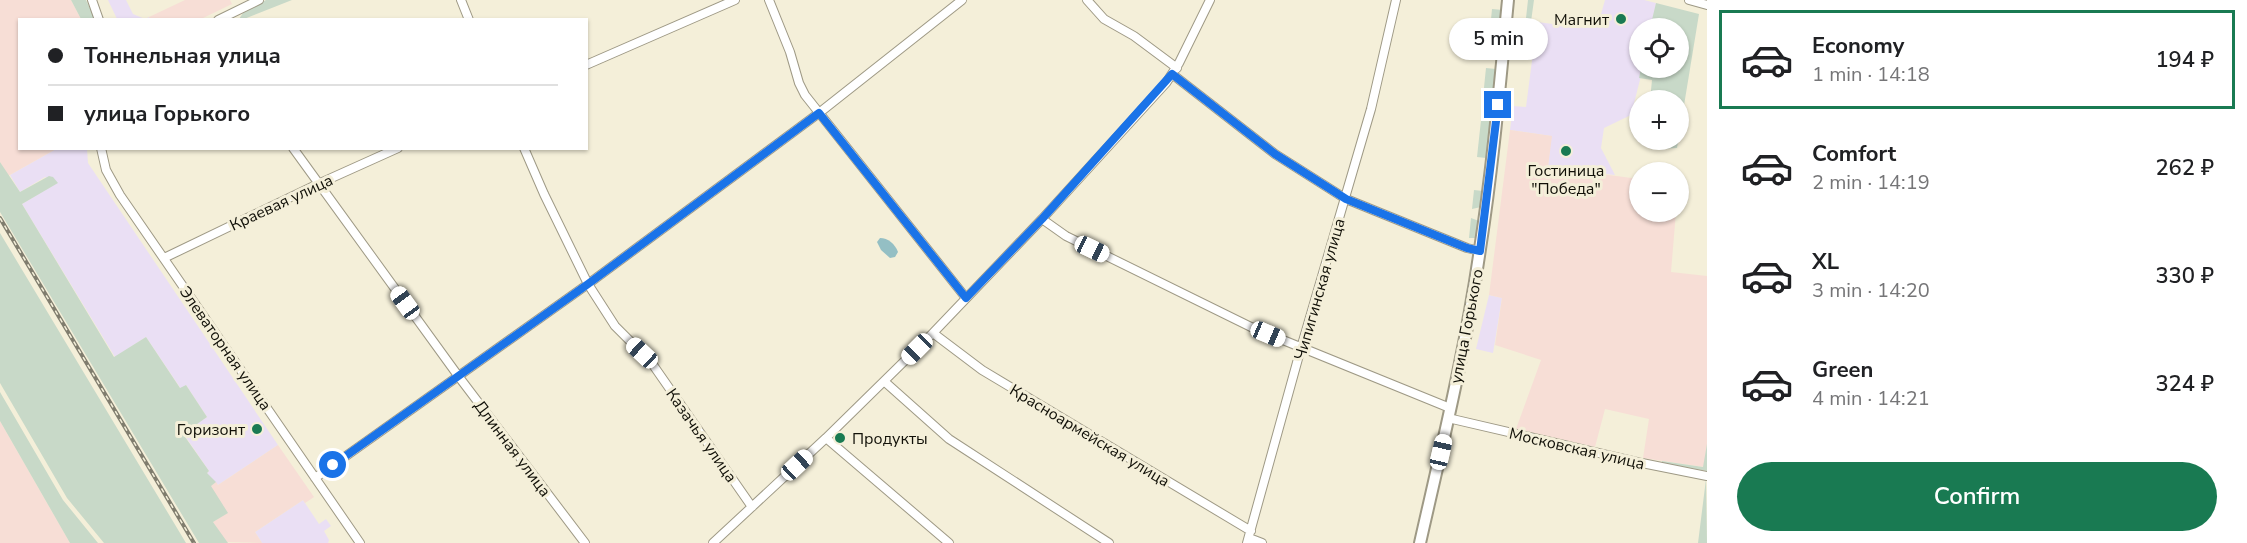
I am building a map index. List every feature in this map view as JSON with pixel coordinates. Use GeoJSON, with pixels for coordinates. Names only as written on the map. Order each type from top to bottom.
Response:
{"type":"FeatureCollection","features":[{"type":"Feature","properties":{"kind":"main road","name":"улица Горького"},"geometry":{"type":"LineString","coordinates":[[1420,543],[1449,413],[1480,251],[1496,126],[1508,0]]}},
{"type":"Feature","properties":{"kind":"street"},"geometry":{"type":"LineString","coordinates":[[92,0],[98,18]]}},
{"type":"Feature","properties":{"kind":"street"},"geometry":{"type":"LineString","coordinates":[[222,18],[258,0]]}},
{"type":"Feature","properties":{"kind":"street"},"geometry":{"type":"LineString","coordinates":[[461,0],[468,18]]}},
{"type":"Feature","properties":{"kind":"street"},"geometry":{"type":"LineString","coordinates":[[588,64],[735,0]]}},
{"type":"Feature","properties":{"kind":"street"},"geometry":{"type":"LineString","coordinates":[[769,0],[790,52],[799,83],[819,113],[966,298]]}},
{"type":"Feature","properties":{"kind":"street"},"geometry":{"type":"LineString","coordinates":[[315,478],[588,284],[819,113],[962,0]]}},
{"type":"Feature","properties":{"kind":"street"},"geometry":{"type":"LineString","coordinates":[[1087,0],[1104,19],[1134,36],[1275,154],[1346,199],[1467,248],[1480,251]]}},
{"type":"Feature","properties":{"kind":"street"},"geometry":{"type":"LineString","coordinates":[[713,543],[885,382],[1042,219],[1174,71],[1210,0]]}},
{"type":"Feature","properties":{"kind":"street","name":"Чипигинская улица"},"geometry":{"type":"LineString","coordinates":[[1249,537],[1301,348],[1371,109],[1396,0]]}},
{"type":"Feature","properties":{"kind":"street"},"geometry":{"type":"LineString","coordinates":[[1689,0],[1707,5]]}},
{"type":"Feature","properties":{"kind":"street","name":"Элеваторная улица"},"geometry":{"type":"LineString","coordinates":[[101,150],[106,170],[114,185],[360,543]]}},
{"type":"Feature","properties":{"kind":"street","name":"Длинная улица"},"geometry":{"type":"LineString","coordinates":[[294,150],[459,376],[585,543]]}},
{"type":"Feature","properties":{"kind":"street","name":"Краевая улица"},"geometry":{"type":"LineString","coordinates":[[164,258],[394,150]]}},
{"type":"Feature","properties":{"kind":"street","name":"Казачья улица"},"geometry":{"type":"LineString","coordinates":[[525,150],[588,284],[615,326],[651,362],[752,507]]}},
{"type":"Feature","properties":{"kind":"street","name":"Московская улица"},"geometry":{"type":"LineString","coordinates":[[1042,219],[1066,236],[1189,298],[1449,413],[1630,460],[1707,476]]}},
{"type":"Feature","properties":{"kind":"street","name":"Красноармейская улица"},"geometry":{"type":"LineString","coordinates":[[933,333],[982,370],[1262,543]]}},
{"type":"Feature","properties":{"kind":"street"},"geometry":{"type":"LineString","coordinates":[[885,382],[949,439],[1109,543]]}},
{"type":"Feature","properties":{"kind":"street"},"geometry":{"type":"LineString","coordinates":[[826,438],[949,543]]}},
{"type":"Feature","properties":{"kind":"street"},"geometry":{"type":"LineString","coordinates":[[720,536],[729,543]]}},
{"type":"Feature","properties":{"kind":"shaded area"},"geometry":{"type":"Polygon","coordinates":[[[0,0],[71,0],[80,18],[18,18],[18,150],[54,150],[8,176],[0,162],[0,0]]]}},
{"type":"Feature","properties":{"kind":"shaded area"},"geometry":{"type":"Polygon","coordinates":[[[108,0],[126,0],[133,14],[143,18],[117,18],[108,0]]]}},
{"type":"Feature","properties":{"kind":"shaded area"},"geometry":{"type":"Polygon","coordinates":[[[185,0],[230,0],[232,4],[203,18],[149,17],[185,0]]]}},
{"type":"Feature","properties":{"kind":"shaded area"},"geometry":{"type":"Polygon","coordinates":[[[1605,0],[1644,0],[1656,3],[1653,18],[1629,18],[1629,78],[1640,78],[1637,90],[1629,90],[1629,116],[1604,128],[1601,148],[1615,175],[1548,167],[1551,136],[1510,130],[1513,106],[1526,107],[1537,22],[1585,28],[1588,16],[1601,14],[1605,0]]]}},
{"type":"Feature","properties":{"kind":"shaded area"},"geometry":{"type":"Polygon","coordinates":[[[1510,130],[1552,136],[1548,167],[1629,178],[1629,222],[1675,222],[1671,272],[1707,276],[1707,444],[1704,467],[1643,458],[1649,419],[1605,409],[1595,447],[1516,429],[1541,360],[1495,345],[1502,298],[1489,295],[1510,130]]]}},
{"type":"Feature","properties":{"kind":"shaded area"},"geometry":{"type":"Polygon","coordinates":[[[54,150],[87,150],[88,163],[278,445],[218,485],[211,479],[207,473],[209,471],[183,433],[207,417],[186,385],[181,389],[146,337],[115,357],[22,204],[57,183],[45,177],[20,192],[10,175],[54,150]]]}},
{"type":"Feature","properties":{"kind":"shaded area"},"geometry":{"type":"Polygon","coordinates":[[[1489,295],[1502,298],[1493,353],[1476,349],[1489,295]]]}},
{"type":"Feature","properties":{"kind":"shaded area"},"geometry":{"type":"Polygon","coordinates":[[[0,421],[70,543],[0,543],[0,421]]]}},
{"type":"Feature","properties":{"kind":"shaded area"},"geometry":{"type":"Polygon","coordinates":[[[278,445],[314,497],[305,503],[303,500],[255,532],[262,543],[226,542],[213,522],[227,513],[210,486],[216,482],[218,485],[278,445]]]}},
{"type":"Feature","properties":{"kind":"shaded area"},"geometry":{"type":"Polygon","coordinates":[[[303,500],[319,524],[326,519],[331,526],[324,531],[329,540],[328,543],[262,543],[255,532],[303,500]]]}},
{"type":"Feature","properties":{"kind":"green space"},"geometry":{"type":"Polygon","coordinates":[[[71,0],[86,0],[95,18],[80,18],[71,0]]]}},
{"type":"Feature","properties":{"kind":"green space"},"geometry":{"type":"Polygon","coordinates":[[[266,0],[292,0],[247,18],[240,18],[243,13],[266,0]]]}},
{"type":"Feature","properties":{"kind":"green space"},"geometry":{"type":"Polygon","coordinates":[[[1528,0],[1534,0],[1529,36],[1524,36],[1528,0]]]}},
{"type":"Feature","properties":{"kind":"green space"},"geometry":{"type":"Polygon","coordinates":[[[1656,3],[1699,14],[1689,75],[1689,18],[1652,18],[1656,3]]]}},
{"type":"Feature","properties":{"kind":"green space"},"geometry":{"type":"Polygon","coordinates":[[[1492,9],[1503,10],[1498,51],[1488,50],[1492,9]]]}},
{"type":"Feature","properties":{"kind":"green space"},"geometry":{"type":"Polygon","coordinates":[[[1486,68],[1496,69],[1492,108],[1482,107],[1486,68]]]}},
{"type":"Feature","properties":{"kind":"green space"},"geometry":{"type":"Polygon","coordinates":[[[1639,78],[1688,78],[1687,90],[1651,90],[1652,80],[1639,78]]]}},
{"type":"Feature","properties":{"kind":"green space"},"geometry":{"type":"Polygon","coordinates":[[[1482,111],[1491,112],[1486,158],[1477,157],[1482,111]]]}},
{"type":"Feature","properties":{"kind":"green space"},"geometry":{"type":"Polygon","coordinates":[[[0,162],[20,192],[49,176],[58,183],[22,204],[114,357],[146,337],[180,388],[186,385],[207,417],[183,434],[209,471],[207,473],[216,482],[211,486],[228,513],[213,522],[228,543],[199,543],[0,212],[0,162]]]}},
{"type":"Feature","properties":{"kind":"green space"},"geometry":{"type":"Polygon","coordinates":[[[1474,190],[1483,191],[1481,207],[1472,209],[1474,190]]]}},
{"type":"Feature","properties":{"kind":"green space"},"geometry":{"type":"Polygon","coordinates":[[[1471,218],[1479,221],[1477,238],[1469,238],[1471,218]]]}},
{"type":"Feature","properties":{"kind":"green space"},"geometry":{"type":"Polygon","coordinates":[[[0,233],[186,543],[104,543],[67,498],[0,383],[0,233]]]}},
{"type":"Feature","properties":{"kind":"green space"},"geometry":{"type":"Polygon","coordinates":[[[0,392],[63,500],[98,543],[70,543],[0,421],[0,392]]]}},
{"type":"Feature","properties":{"kind":"green space"},"geometry":{"type":"Polygon","coordinates":[[[1707,444],[1707,471],[1662,463],[1662,461],[1703,467],[1707,444]]]}},
{"type":"Feature","properties":{"kind":"green space"},"geometry":{"type":"Polygon","coordinates":[[[1706,479],[1707,543],[1698,543],[1706,479]]]}},
{"type":"Feature","properties":{"kind":"water"},"geometry":{"type":"Polygon","coordinates":[[[880,238],[888,240],[895,246],[898,252],[895,257],[890,258],[881,250],[877,242],[880,238]]]}},
{"type":"Feature","properties":{"kind":"railway"},"geometry":{"type":"LineString","coordinates":[[0,218],[194,543]]}},
{"type":"Feature","properties":{"kind":"place","name":"Магнит"},"geometry":{"type":"Point","coordinates":[1621,19]}},
{"type":"Feature","properties":{"kind":"place","name":"Гостиница \"Победа\""},"geometry":{"type":"Point","coordinates":[1566,151]}},
{"type":"Feature","properties":{"kind":"place","name":"Горизонт"},"geometry":{"type":"Point","coordinates":[257,429]}},
{"type":"Feature","properties":{"kind":"place","name":"Продукты"},"geometry":{"type":"Point","coordinates":[840,438]}},
{"type":"Feature","properties":{"kind":"route"},"geometry":{"type":"LineString","coordinates":[[333,465],[588,284],[819,113],[966,298],[1042,219],[1172,74],[1275,154],[1346,199],[1467,248],[1480,251],[1498,105]]}}]}
